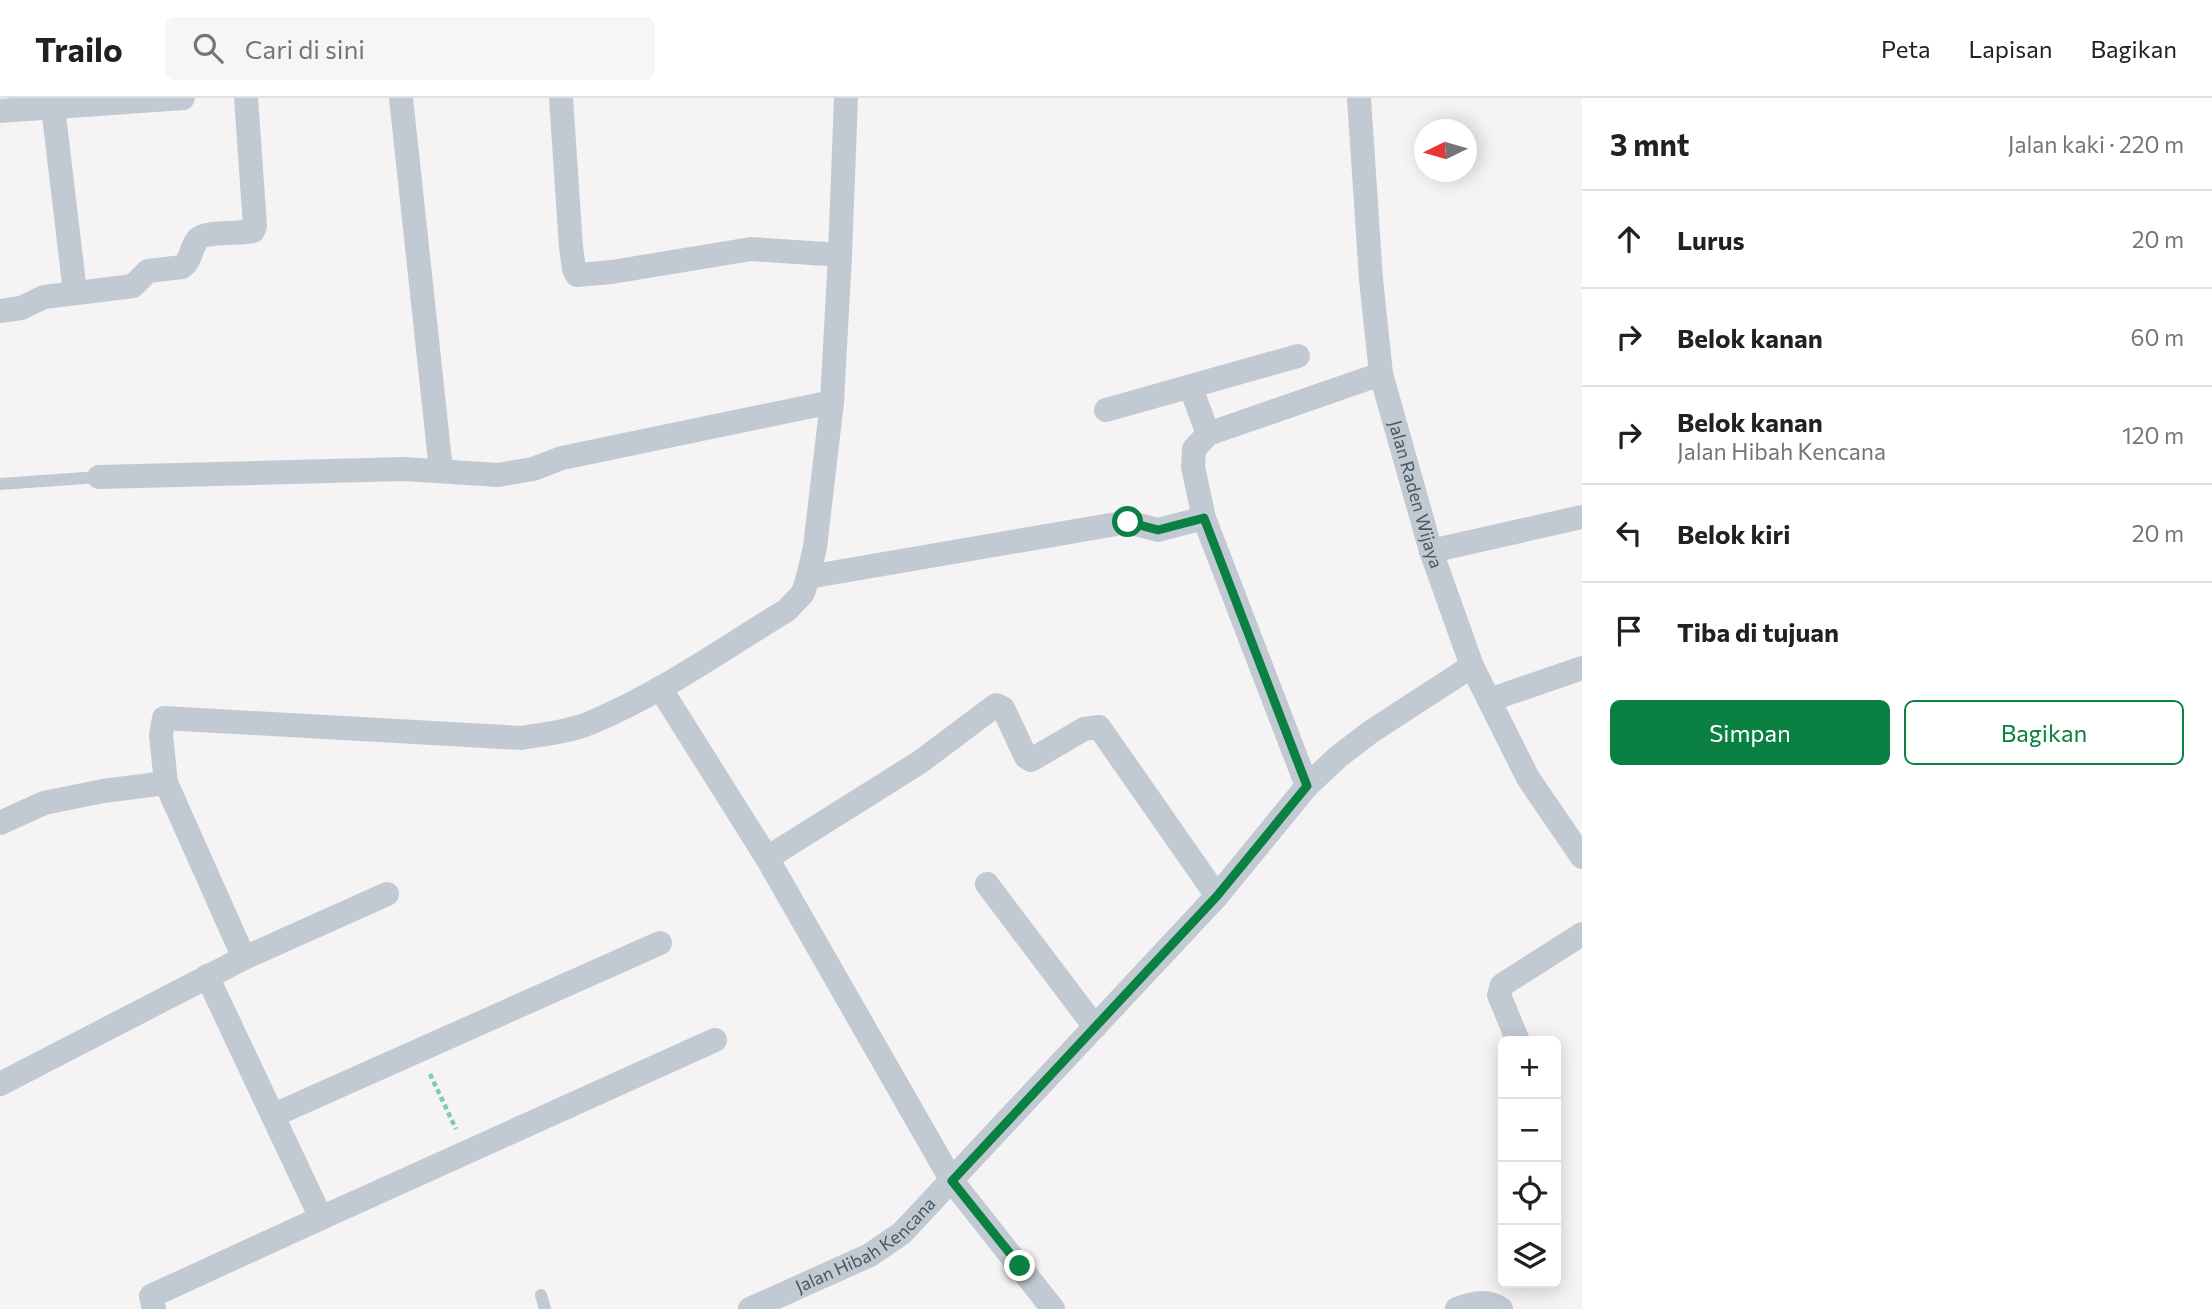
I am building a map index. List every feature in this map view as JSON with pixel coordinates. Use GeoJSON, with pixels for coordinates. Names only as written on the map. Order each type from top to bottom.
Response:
{"type":"FeatureCollection","features":[{"type":"Feature","properties":{"kind":"street"},"geometry":{"type":"LineString","coordinates":[[0,111],[183,98]]}},
{"type":"Feature","properties":{"kind":"street"},"geometry":{"type":"LineString","coordinates":[[0,311],[22,308],[44,297],[133,286],[148,271],[186,265],[196,242],[204,235],[253,232],[255,226],[246,98]]}},
{"type":"Feature","properties":{"kind":"street"},"geometry":{"type":"LineString","coordinates":[[401,98],[441,470]]}},
{"type":"Feature","properties":{"kind":"street"},"geometry":{"type":"LineString","coordinates":[[561,98],[571,247],[577,275],[612,272],[751,249],[840,255]]}},
{"type":"Feature","properties":{"kind":"street"},"geometry":{"type":"LineString","coordinates":[[244,958],[166,783],[161,735],[164,718],[522,738],[588,724],[660,688],[787,610],[803,593],[815,547],[832,402],[846,98]]}},
{"type":"Feature","properties":{"kind":"street","name":"Jalan Raden Wijaya"},"geometry":{"type":"LineString","coordinates":[[1359,98],[1371,279],[1381,374],[1431,551],[1472,666],[1528,778],[1582,857]]}},
{"type":"Feature","properties":{"kind":"street"},"geometry":{"type":"LineString","coordinates":[[53,107],[75,292]]}},
{"type":"Feature","properties":{"kind":"street"},"geometry":{"type":"LineString","coordinates":[[1106,410],[1298,356]]}},
{"type":"Feature","properties":{"kind":"street"},"geometry":{"type":"LineString","coordinates":[[1307,786],[1204,518],[1193,467],[1194,449],[1208,434],[1381,374]]}},
{"type":"Feature","properties":{"kind":"street"},"geometry":{"type":"LineString","coordinates":[[1191,388],[1208,434]]}},
{"type":"Feature","properties":{"kind":"street"},"geometry":{"type":"LineString","coordinates":[[99,477],[404,469],[498,475],[533,469],[562,458],[832,402]]}},
{"type":"Feature","properties":{"kind":"street"},"geometry":{"type":"LineString","coordinates":[[1431,551],[1582,517]]}},
{"type":"Feature","properties":{"kind":"street"},"geometry":{"type":"LineString","coordinates":[[808,577],[1128,522],[1158,530],[1204,518]]}},
{"type":"Feature","properties":{"kind":"street","name":"Jalan Hibah Kencana"},"geometry":{"type":"LineString","coordinates":[[750,1309],[887,1245],[902,1233],[1217,896],[1307,786],[1371,731],[1472,666]]}},
{"type":"Feature","properties":{"kind":"street"},"geometry":{"type":"LineString","coordinates":[[1489,699],[1582,668]]}},
{"type":"Feature","properties":{"kind":"street"},"geometry":{"type":"LineString","coordinates":[[660,688],[767,858],[952,1181],[1053,1309]]}},
{"type":"Feature","properties":{"kind":"street"},"geometry":{"type":"LineString","coordinates":[[767,858],[920,762],[996,705],[1000,705],[1026,757],[1031,760],[1084,729],[1099,727],[1217,896]]}},
{"type":"Feature","properties":{"kind":"street"},"geometry":{"type":"LineString","coordinates":[[0,823],[44,803],[166,783]]}},
{"type":"Feature","properties":{"kind":"street"},"geometry":{"type":"LineString","coordinates":[[987,884],[1095,1027]]}},
{"type":"Feature","properties":{"kind":"street"},"geometry":{"type":"LineString","coordinates":[[0,1084],[207,976],[387,894]]}},
{"type":"Feature","properties":{"kind":"street"},"geometry":{"type":"LineString","coordinates":[[1516,1036],[1499,995],[1502,985],[1582,934]]}},
{"type":"Feature","properties":{"kind":"street"},"geometry":{"type":"LineString","coordinates":[[274,1115],[660,943]]}},
{"type":"Feature","properties":{"kind":"street"},"geometry":{"type":"LineString","coordinates":[[207,976],[321,1218]]}},
{"type":"Feature","properties":{"kind":"street"},"geometry":{"type":"LineString","coordinates":[[154,1309],[151,1296],[715,1040]]}},
{"type":"Feature","properties":{"kind":"street"},"geometry":{"type":"LineString","coordinates":[[1457,1309],[1467,1304],[1486,1303],[1501,1309]]}},
{"type":"Feature","properties":{"kind":"lane"},"geometry":{"type":"LineString","coordinates":[[0,484],[99,477]]}},
{"type":"Feature","properties":{"kind":"lane"},"geometry":{"type":"LineString","coordinates":[[541,1295],[545,1309]]}},
{"type":"Feature","properties":{"kind":"path"},"geometry":{"type":"LineString","coordinates":[[419,1051],[467,1152]]}},
{"type":"Feature","properties":{"kind":"route"},"geometry":{"type":"LineString","coordinates":[[1020,1266],[952,1181],[1217,896],[1307,786],[1204,518],[1158,530],[1128,522]]}}]}
